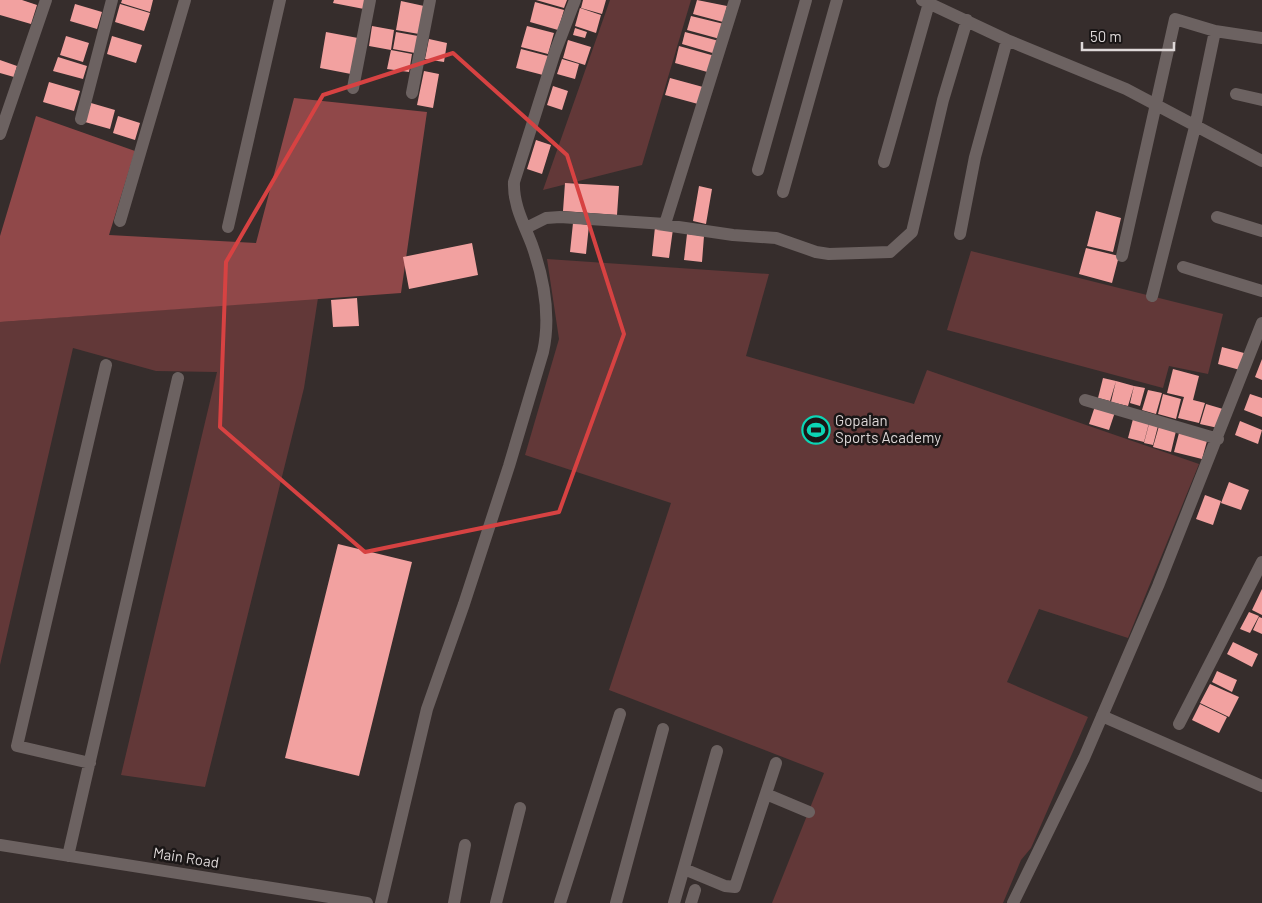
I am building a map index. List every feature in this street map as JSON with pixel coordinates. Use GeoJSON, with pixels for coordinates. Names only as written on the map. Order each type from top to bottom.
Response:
{"type":"FeatureCollection","features":[{"type":"Feature","properties":{"kind":"street"},"geometry":{"type":"LineString","coordinates":[[0,134],[3,109],[46,0]]}},
{"type":"Feature","properties":{"kind":"street"},"geometry":{"type":"LineString","coordinates":[[80,119],[112,0]]}},
{"type":"Feature","properties":{"kind":"street"},"geometry":{"type":"LineString","coordinates":[[120,221],[185,0]]}},
{"type":"Feature","properties":{"kind":"street"},"geometry":{"type":"LineString","coordinates":[[228,227],[280,0]]}},
{"type":"Feature","properties":{"kind":"street"},"geometry":{"type":"LineString","coordinates":[[353,88],[370,0]]}},
{"type":"Feature","properties":{"kind":"street"},"geometry":{"type":"LineString","coordinates":[[412,93],[430,0]]}},
{"type":"Feature","properties":{"kind":"street"},"geometry":{"type":"LineString","coordinates":[[381,903],[427,709],[510,466],[545,344],[546,304],[540,274],[526,228],[516,204],[514,182],[555,52],[575,0]]}},
{"type":"Feature","properties":{"kind":"street"},"geometry":{"type":"LineString","coordinates":[[526,228],[546,218],[560,217],[665,224],[735,0]]}},
{"type":"Feature","properties":{"kind":"street"},"geometry":{"type":"LineString","coordinates":[[758,170],[806,0]]}},
{"type":"Feature","properties":{"kind":"street"},"geometry":{"type":"LineString","coordinates":[[783,192],[837,0]]}},
{"type":"Feature","properties":{"kind":"street"},"geometry":{"type":"LineString","coordinates":[[884,162],[925,1],[1007,40],[1093,74],[1156,104],[1195,127],[1262,161]]}},
{"type":"Feature","properties":{"kind":"street"},"geometry":{"type":"LineString","coordinates":[[1122,256],[1175,19],[1215,31],[1262,38]]}},
{"type":"Feature","properties":{"kind":"street"},"geometry":{"type":"LineString","coordinates":[[658,224],[733,235],[776,238],[816,252],[829,254],[890,252],[912,232],[943,100],[967,20]]}},
{"type":"Feature","properties":{"kind":"street"},"geometry":{"type":"LineString","coordinates":[[1152,296],[1195,127],[1215,31]]}},
{"type":"Feature","properties":{"kind":"street"},"geometry":{"type":"LineString","coordinates":[[960,234],[975,158],[1007,40]]}},
{"type":"Feature","properties":{"kind":"street"},"geometry":{"type":"LineString","coordinates":[[1236,94],[1262,100]]}},
{"type":"Feature","properties":{"kind":"street"},"geometry":{"type":"LineString","coordinates":[[1217,217],[1262,231]]}},
{"type":"Feature","properties":{"kind":"street"},"geometry":{"type":"LineString","coordinates":[[1183,267],[1262,291]]}},
{"type":"Feature","properties":{"kind":"street"},"geometry":{"type":"LineString","coordinates":[[1013,903],[1102,716],[1158,586],[1218,439],[1262,323]]}},
{"type":"Feature","properties":{"kind":"street"},"geometry":{"type":"LineString","coordinates":[[90,763],[17,746],[106,365]]}},
{"type":"Feature","properties":{"kind":"street"},"geometry":{"type":"LineString","coordinates":[[68,856],[178,378]]}},
{"type":"Feature","properties":{"kind":"street"},"geometry":{"type":"LineString","coordinates":[[1085,400],[1218,439]]}},
{"type":"Feature","properties":{"kind":"street"},"geometry":{"type":"LineString","coordinates":[[1179,724],[1258,578],[1262,562]]}},
{"type":"Feature","properties":{"kind":"street"},"geometry":{"type":"LineString","coordinates":[[560,903],[620,714]]}},
{"type":"Feature","properties":{"kind":"street"},"geometry":{"type":"LineString","coordinates":[[1102,716],[1262,786]]}},
{"type":"Feature","properties":{"kind":"street"},"geometry":{"type":"LineString","coordinates":[[616,903],[663,729]]}},
{"type":"Feature","properties":{"kind":"street"},"geometry":{"type":"LineString","coordinates":[[674,903],[717,751]]}},
{"type":"Feature","properties":{"kind":"street"},"geometry":{"type":"LineString","coordinates":[[684,869],[725,886],[735,887],[776,763]]}},
{"type":"Feature","properties":{"kind":"street"},"geometry":{"type":"LineString","coordinates":[[766,794],[809,812]]}},
{"type":"Feature","properties":{"kind":"street"},"geometry":{"type":"LineString","coordinates":[[496,903],[520,808]]}},
{"type":"Feature","properties":{"kind":"street","name":"Main Road"},"geometry":{"type":"LineString","coordinates":[[0,845],[367,903]]}},
{"type":"Feature","properties":{"kind":"street"},"geometry":{"type":"LineString","coordinates":[[454,903],[465,845]]}},
{"type":"Feature","properties":{"kind":"street"},"geometry":{"type":"LineString","coordinates":[[691,903],[695,890]]}},
{"type":"Feature","properties":{"kind":"highlighted area"},"geometry":{"type":"Polygon","coordinates":[[[453,53],[567,155],[624,334],[559,512],[365,552],[220,427],[226,262],[323,95],[453,53]]]}},
{"type":"Feature","properties":{"kind":"shaded area"},"geometry":{"type":"Polygon","coordinates":[[[610,0],[691,0],[642,165],[543,190],[610,0]]]}},
{"type":"Feature","properties":{"kind":"shaded area"},"geometry":{"type":"Polygon","coordinates":[[[294,98],[427,112],[401,293],[0,322],[0,236],[36,116],[135,151],[109,235],[256,243],[294,98]]]}},
{"type":"Feature","properties":{"kind":"shaded area"},"geometry":{"type":"Polygon","coordinates":[[[971,251],[1223,314],[1208,374],[1169,366],[1163,388],[947,330],[971,251]]]}},
{"type":"Feature","properties":{"kind":"shaded area"},"geometry":{"type":"Polygon","coordinates":[[[547,259],[769,274],[746,356],[914,404],[927,370],[1199,464],[1128,638],[1039,609],[1007,682],[1088,717],[1031,848],[1021,860],[1003,903],[772,903],[824,773],[609,690],[671,503],[525,455],[559,339],[547,259]]]}},
{"type":"Feature","properties":{"kind":"shaded area"},"geometry":{"type":"Polygon","coordinates":[[[318,298],[304,388],[205,787],[121,775],[217,372],[156,371],[73,348],[0,665],[0,322],[318,298]]]}},
{"type":"Feature","properties":{"kind":"building"},"geometry":{"type":"Polygon","coordinates":[[[0,0],[22,0],[37,5],[31,24],[0,15],[0,0]]]}},
{"type":"Feature","properties":{"kind":"building"},"geometry":{"type":"Polygon","coordinates":[[[122,0],[153,0],[150,12],[121,3],[122,0]]]}},
{"type":"Feature","properties":{"kind":"building"},"geometry":{"type":"Polygon","coordinates":[[[334,0],[366,0],[364,9],[333,3],[334,0]]]}},
{"type":"Feature","properties":{"kind":"building"},"geometry":{"type":"Polygon","coordinates":[[[536,0],[567,0],[564,8],[536,0]]]}},
{"type":"Feature","properties":{"kind":"building"},"geometry":{"type":"Polygon","coordinates":[[[583,0],[606,0],[602,14],[581,8],[583,0]]]}},
{"type":"Feature","properties":{"kind":"building"},"geometry":{"type":"Polygon","coordinates":[[[697,0],[727,6],[723,22],[693,14],[697,0]]]}},
{"type":"Feature","properties":{"kind":"building"},"geometry":{"type":"Polygon","coordinates":[[[401,1],[424,6],[419,34],[396,30],[401,1]]]}},
{"type":"Feature","properties":{"kind":"building"},"geometry":{"type":"Polygon","coordinates":[[[535,2],[564,10],[558,30],[530,22],[535,2]]]}},
{"type":"Feature","properties":{"kind":"building"},"geometry":{"type":"Polygon","coordinates":[[[75,4],[102,12],[97,29],[70,21],[75,4]]]}},
{"type":"Feature","properties":{"kind":"building"},"geometry":{"type":"Polygon","coordinates":[[[120,4],[150,13],[144,31],[115,22],[120,4]]]}},
{"type":"Feature","properties":{"kind":"building"},"geometry":{"type":"Polygon","coordinates":[[[580,8],[601,15],[596,33],[575,26],[580,8]]]}},
{"type":"Feature","properties":{"kind":"building"},"geometry":{"type":"Polygon","coordinates":[[[691,16],[724,24],[720,39],[687,30],[691,16]]]}},
{"type":"Feature","properties":{"kind":"building"},"geometry":{"type":"Polygon","coordinates":[[[372,26],[394,30],[391,50],[369,46],[372,26]]]}},
{"type":"Feature","properties":{"kind":"building"},"geometry":{"type":"Polygon","coordinates":[[[527,26],[554,33],[548,54],[521,47],[527,26]]]}},
{"type":"Feature","properties":{"kind":"building"},"geometry":{"type":"Polygon","coordinates":[[[575,28],[587,32],[585,38],[573,35],[575,28]]]}},
{"type":"Feature","properties":{"kind":"building"},"geometry":{"type":"Polygon","coordinates":[[[326,32],[358,38],[351,74],[320,68],[326,32]]]}},
{"type":"Feature","properties":{"kind":"building"},"geometry":{"type":"Polygon","coordinates":[[[396,32],[418,36],[415,53],[393,49],[396,32]]]}},
{"type":"Feature","properties":{"kind":"building"},"geometry":{"type":"Polygon","coordinates":[[[685,32],[719,41],[716,54],[682,44],[685,32]]]}},
{"type":"Feature","properties":{"kind":"building"},"geometry":{"type":"Polygon","coordinates":[[[66,36],[89,43],[83,62],[60,55],[66,36]]]}},
{"type":"Feature","properties":{"kind":"building"},"geometry":{"type":"Polygon","coordinates":[[[112,36],[142,45],[136,63],[107,54],[112,36]]]}},
{"type":"Feature","properties":{"kind":"building"},"geometry":{"type":"Polygon","coordinates":[[[429,39],[447,43],[444,62],[425,59],[429,39]]]}},
{"type":"Feature","properties":{"kind":"building"},"geometry":{"type":"Polygon","coordinates":[[[568,40],[591,47],[585,65],[563,58],[568,40]]]}},
{"type":"Feature","properties":{"kind":"building"},"geometry":{"type":"Polygon","coordinates":[[[679,46],[715,56],[711,73],[675,63],[679,46]]]}},
{"type":"Feature","properties":{"kind":"building"},"geometry":{"type":"Polygon","coordinates":[[[521,49],[548,56],[543,75],[516,68],[521,49]]]}},
{"type":"Feature","properties":{"kind":"building"},"geometry":{"type":"Polygon","coordinates":[[[391,50],[412,54],[409,72],[387,69],[391,50]]]}},
{"type":"Feature","properties":{"kind":"building"},"geometry":{"type":"Polygon","coordinates":[[[58,57],[87,66],[83,79],[53,71],[58,57]]]}},
{"type":"Feature","properties":{"kind":"building"},"geometry":{"type":"Polygon","coordinates":[[[562,59],[579,64],[575,79],[557,74],[562,59]]]}},
{"type":"Feature","properties":{"kind":"building"},"geometry":{"type":"Polygon","coordinates":[[[0,60],[17,66],[14,77],[0,73],[0,60]]]}},
{"type":"Feature","properties":{"kind":"building"},"geometry":{"type":"Polygon","coordinates":[[[424,71],[439,74],[433,108],[417,105],[424,71]]]}},
{"type":"Feature","properties":{"kind":"building"},"geometry":{"type":"Polygon","coordinates":[[[670,78],[703,87],[698,104],[665,95],[670,78]]]}},
{"type":"Feature","properties":{"kind":"building"},"geometry":{"type":"Polygon","coordinates":[[[49,82],[80,91],[74,111],[43,102],[49,82]]]}},
{"type":"Feature","properties":{"kind":"building"},"geometry":{"type":"Polygon","coordinates":[[[553,86],[568,91],[562,110],[547,105],[553,86]]]}},
{"type":"Feature","properties":{"kind":"building"},"geometry":{"type":"Polygon","coordinates":[[[91,103],[115,110],[110,129],[85,122],[91,103]]]}},
{"type":"Feature","properties":{"kind":"building"},"geometry":{"type":"Polygon","coordinates":[[[118,116],[140,123],[135,140],[113,133],[118,116]]]}},
{"type":"Feature","properties":{"kind":"building"},"geometry":{"type":"Polygon","coordinates":[[[536,140],[551,145],[542,174],[527,169],[536,140]]]}},
{"type":"Feature","properties":{"kind":"building"},"geometry":{"type":"Polygon","coordinates":[[[565,183],[619,186],[617,215],[563,211],[565,183]]]}},
{"type":"Feature","properties":{"kind":"building"},"geometry":{"type":"Polygon","coordinates":[[[699,186],[712,189],[706,224],[693,221],[699,186]]]}},
{"type":"Feature","properties":{"kind":"building"},"geometry":{"type":"Polygon","coordinates":[[[1096,211],[1121,218],[1113,252],[1087,246],[1096,211]]]}},
{"type":"Feature","properties":{"kind":"building"},"geometry":{"type":"Polygon","coordinates":[[[573,223],[589,225],[586,254],[570,252],[573,223]]]}},
{"type":"Feature","properties":{"kind":"building"},"geometry":{"type":"Polygon","coordinates":[[[655,227],[673,229],[669,258],[652,256],[655,227]]]}},
{"type":"Feature","properties":{"kind":"building"},"geometry":{"type":"Polygon","coordinates":[[[687,234],[704,236],[702,262],[684,260],[687,234]]]}},
{"type":"Feature","properties":{"kind":"building"},"geometry":{"type":"Polygon","coordinates":[[[472,243],[478,275],[409,289],[403,257],[472,243]]]}},
{"type":"Feature","properties":{"kind":"building"},"geometry":{"type":"Polygon","coordinates":[[[1086,248],[1119,256],[1112,283],[1079,274],[1086,248]]]}},
{"type":"Feature","properties":{"kind":"building"},"geometry":{"type":"Polygon","coordinates":[[[357,298],[359,326],[333,327],[331,300],[357,298]]]}},
{"type":"Feature","properties":{"kind":"building"},"geometry":{"type":"Polygon","coordinates":[[[1222,347],[1244,353],[1240,370],[1218,364],[1222,347]]]}},
{"type":"Feature","properties":{"kind":"building"},"geometry":{"type":"Polygon","coordinates":[[[1262,359],[1262,380],[1255,377],[1262,359]]]}},
{"type":"Feature","properties":{"kind":"building"},"geometry":{"type":"Polygon","coordinates":[[[1173,369],[1199,376],[1193,400],[1205,403],[1199,423],[1178,418],[1184,397],[1167,393],[1173,369]]]}},
{"type":"Feature","properties":{"kind":"building"},"geometry":{"type":"Polygon","coordinates":[[[1103,378],[1116,381],[1110,401],[1098,398],[1103,378]]]}},
{"type":"Feature","properties":{"kind":"building"},"geometry":{"type":"Polygon","coordinates":[[[1116,381],[1134,386],[1128,406],[1111,402],[1116,381]]]}},
{"type":"Feature","properties":{"kind":"building"},"geometry":{"type":"Polygon","coordinates":[[[1134,386],[1145,388],[1140,406],[1130,403],[1134,386]]]}},
{"type":"Feature","properties":{"kind":"building"},"geometry":{"type":"Polygon","coordinates":[[[1148,390],[1162,393],[1156,414],[1142,410],[1148,390]]]}},
{"type":"Feature","properties":{"kind":"building"},"geometry":{"type":"Polygon","coordinates":[[[1163,394],[1181,399],[1176,419],[1158,414],[1163,394]]]}},
{"type":"Feature","properties":{"kind":"building"},"geometry":{"type":"Polygon","coordinates":[[[1250,394],[1262,398],[1262,417],[1244,410],[1250,394]]]}},
{"type":"Feature","properties":{"kind":"building"},"geometry":{"type":"Polygon","coordinates":[[[1206,404],[1223,409],[1218,428],[1200,424],[1206,404]]]}},
{"type":"Feature","properties":{"kind":"building"},"geometry":{"type":"Polygon","coordinates":[[[1095,406],[1115,412],[1109,430],[1089,424],[1095,406]]]}},
{"type":"Feature","properties":{"kind":"building"},"geometry":{"type":"Polygon","coordinates":[[[1133,419],[1149,423],[1144,442],[1128,438],[1133,419]]]}},
{"type":"Feature","properties":{"kind":"building"},"geometry":{"type":"Polygon","coordinates":[[[1240,421],[1262,430],[1258,444],[1235,435],[1240,421]]]}},
{"type":"Feature","properties":{"kind":"building"},"geometry":{"type":"Polygon","coordinates":[[[1149,424],[1158,426],[1153,445],[1144,443],[1149,424]]]}},
{"type":"Feature","properties":{"kind":"building"},"geometry":{"type":"Polygon","coordinates":[[[1159,426],[1176,431],[1171,452],[1153,447],[1159,426]]]}},
{"type":"Feature","properties":{"kind":"building"},"geometry":{"type":"Polygon","coordinates":[[[1179,433],[1207,441],[1202,459],[1174,452],[1179,433]]]}},
{"type":"Feature","properties":{"kind":"building"},"geometry":{"type":"Polygon","coordinates":[[[1229,482],[1249,490],[1241,510],[1221,503],[1229,482]]]}},
{"type":"Feature","properties":{"kind":"building"},"geometry":{"type":"Polygon","coordinates":[[[1205,495],[1221,501],[1213,525],[1196,519],[1205,495]]]}},
{"type":"Feature","properties":{"kind":"building"},"geometry":{"type":"Polygon","coordinates":[[[338,544],[412,562],[359,776],[285,758],[338,544]]]}},
{"type":"Feature","properties":{"kind":"building"},"geometry":{"type":"Polygon","coordinates":[[[1262,589],[1262,615],[1252,610],[1262,589]]]}},
{"type":"Feature","properties":{"kind":"building"},"geometry":{"type":"Polygon","coordinates":[[[1249,612],[1259,616],[1250,633],[1240,629],[1249,612]]]}},
{"type":"Feature","properties":{"kind":"building"},"geometry":{"type":"Polygon","coordinates":[[[1259,617],[1262,618],[1262,634],[1253,630],[1259,617]]]}},
{"type":"Feature","properties":{"kind":"building"},"geometry":{"type":"Polygon","coordinates":[[[1233,642],[1258,654],[1252,667],[1227,654],[1233,642]]]}},
{"type":"Feature","properties":{"kind":"building"},"geometry":{"type":"Polygon","coordinates":[[[1217,671],[1237,680],[1232,692],[1212,682],[1217,671]]]}},
{"type":"Feature","properties":{"kind":"building"},"geometry":{"type":"Polygon","coordinates":[[[1210,684],[1239,697],[1229,717],[1200,703],[1210,684]]]}},
{"type":"Feature","properties":{"kind":"building"},"geometry":{"type":"Polygon","coordinates":[[[1200,704],[1227,717],[1219,733],[1192,720],[1200,704]]]}},
{"type":"Feature","properties":{"kind":"place","name":"Gopalan Sports Academy"},"geometry":{"type":"Point","coordinates":[816,430]}}]}
